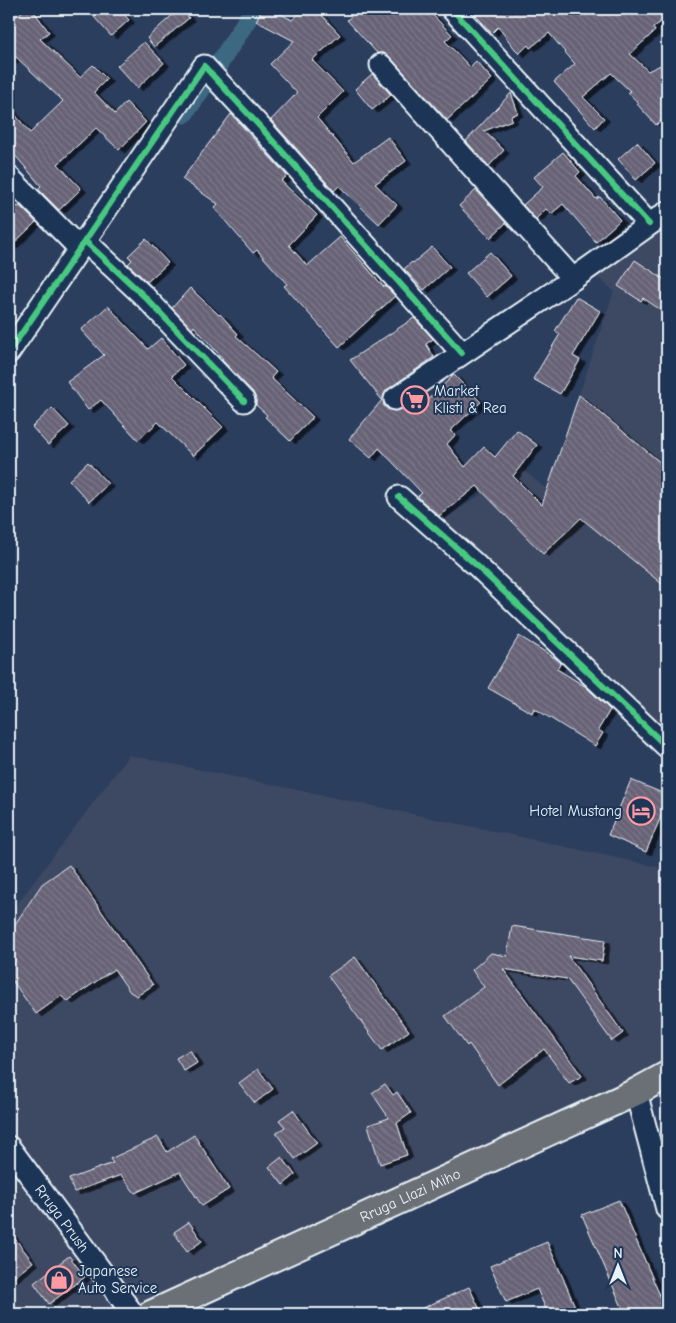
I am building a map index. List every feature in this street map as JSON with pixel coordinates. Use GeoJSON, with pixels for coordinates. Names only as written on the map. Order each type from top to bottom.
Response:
{"type":"FeatureCollection","features":[{"type":"Feature","properties":{"kind":"main road","name":"Rruga Llazi Miho"},"geometry":{"type":"LineString","coordinates":[[166,1311],[636,1092],[667,1075]]}},
{"type":"Feature","properties":{"kind":"street"},"geometry":{"type":"LineString","coordinates":[[452,9],[649,224]]}},
{"type":"Feature","properties":{"kind":"street"},"geometry":{"type":"LineString","coordinates":[[381,65],[573,279]]}},
{"type":"Feature","properties":{"kind":"street"},"geometry":{"type":"LineString","coordinates":[[9,352],[204,66],[462,353]]}},
{"type":"Feature","properties":{"kind":"street"},"geometry":{"type":"LineString","coordinates":[[9,177],[82,245],[145,297],[244,401]]}},
{"type":"Feature","properties":{"kind":"street"},"geometry":{"type":"LineString","coordinates":[[395,399],[573,279],[667,212]]}},
{"type":"Feature","properties":{"kind":"street"},"geometry":{"type":"LineString","coordinates":[[399,497],[432,529],[474,564],[667,747]]}},
{"type":"Feature","properties":{"kind":"street"},"geometry":{"type":"LineString","coordinates":[[636,1092],[667,1209]]}},
{"type":"Feature","properties":{"kind":"street","name":"Rruga Prush"},"geometry":{"type":"LineString","coordinates":[[9,1147],[133,1314]]}},
{"type":"Feature","properties":{"kind":"shaded area"},"geometry":{"type":"Polygon","coordinates":[[[667,212],[667,731],[440,522],[521,468],[547,490],[614,291],[587,269],[667,212]]]}},
{"type":"Feature","properties":{"kind":"shaded area"},"geometry":{"type":"Polygon","coordinates":[[[129,755],[667,869],[667,1057],[637,1078],[124,1314],[9,1314],[9,915],[129,755]]]}},
{"type":"Feature","properties":{"kind":"building"},"geometry":{"type":"Polygon","coordinates":[[[26,9],[32,9],[49,32],[40,39],[80,77],[93,65],[107,79],[94,92],[115,114],[126,102],[146,122],[119,150],[96,128],[58,164],[81,189],[59,210],[38,189],[41,186],[9,148],[9,107],[30,133],[63,101],[16,57],[9,62],[9,21],[26,9]]]}},
{"type":"Feature","properties":{"kind":"building"},"geometry":{"type":"Polygon","coordinates":[[[87,9],[119,9],[129,20],[111,36],[87,9]]]}},
{"type":"Feature","properties":{"kind":"building"},"geometry":{"type":"Polygon","coordinates":[[[179,9],[189,18],[154,47],[147,38],[179,9]]]}},
{"type":"Feature","properties":{"kind":"building"},"geometry":{"type":"Polygon","coordinates":[[[262,9],[271,9],[292,20],[304,9],[316,9],[340,35],[312,60],[343,92],[317,118],[354,162],[388,137],[406,161],[375,184],[397,205],[379,224],[339,186],[334,191],[271,120],[297,93],[270,64],[294,41],[256,21],[262,9]]]}},
{"type":"Feature","properties":{"kind":"building"},"geometry":{"type":"Polygon","coordinates":[[[360,9],[427,9],[452,35],[445,41],[470,67],[476,61],[492,79],[447,120],[390,57],[384,53],[377,53],[347,20],[360,9]]]}},
{"type":"Feature","properties":{"kind":"building"},"geometry":{"type":"Polygon","coordinates":[[[470,9],[667,9],[667,17],[653,28],[655,31],[630,54],[648,71],[667,62],[667,115],[656,125],[637,104],[639,103],[628,93],[630,91],[611,73],[583,97],[604,118],[595,128],[554,82],[575,64],[549,33],[530,48],[528,45],[519,54],[498,27],[492,33],[470,9]]]}},
{"type":"Feature","properties":{"kind":"building"},"geometry":{"type":"Polygon","coordinates":[[[144,42],[164,63],[137,88],[117,66],[144,42]]]}},
{"type":"Feature","properties":{"kind":"building"},"geometry":{"type":"Polygon","coordinates":[[[372,74],[391,95],[372,110],[355,89],[372,74]]]}},
{"type":"Feature","properties":{"kind":"building"},"geometry":{"type":"Polygon","coordinates":[[[511,93],[518,113],[511,116],[512,120],[484,131],[504,150],[489,166],[466,141],[511,93]]]}},
{"type":"Feature","properties":{"kind":"building"},"geometry":{"type":"Polygon","coordinates":[[[231,114],[287,176],[281,181],[317,215],[289,245],[307,266],[340,237],[384,287],[395,296],[339,347],[284,286],[287,284],[257,250],[253,253],[214,208],[218,204],[182,179],[231,114]]]}},
{"type":"Feature","properties":{"kind":"building"},"geometry":{"type":"Polygon","coordinates":[[[637,142],[655,163],[636,180],[618,159],[637,142]]]}},
{"type":"Feature","properties":{"kind":"building"},"geometry":{"type":"Polygon","coordinates":[[[563,152],[580,172],[576,176],[596,199],[600,197],[620,220],[596,242],[563,204],[551,214],[546,209],[536,219],[523,205],[543,187],[534,177],[563,152]]]}},
{"type":"Feature","properties":{"kind":"building"},"geometry":{"type":"Polygon","coordinates":[[[476,190],[506,223],[490,238],[459,206],[476,190]]]}},
{"type":"Feature","properties":{"kind":"building"},"geometry":{"type":"Polygon","coordinates":[[[17,206],[20,206],[36,222],[9,248],[9,213],[17,206]]]}},
{"type":"Feature","properties":{"kind":"building"},"geometry":{"type":"Polygon","coordinates":[[[146,239],[168,263],[147,282],[128,264],[132,260],[128,256],[146,239]]]}},
{"type":"Feature","properties":{"kind":"building"},"geometry":{"type":"Polygon","coordinates":[[[432,247],[450,267],[424,290],[404,269],[432,247]]]}},
{"type":"Feature","properties":{"kind":"building"},"geometry":{"type":"Polygon","coordinates":[[[490,252],[511,276],[487,297],[466,273],[490,252]]]}},
{"type":"Feature","properties":{"kind":"building"},"geometry":{"type":"Polygon","coordinates":[[[635,260],[667,281],[667,314],[643,298],[641,301],[618,286],[635,260]]]}},
{"type":"Feature","properties":{"kind":"building"},"geometry":{"type":"Polygon","coordinates":[[[190,288],[220,314],[238,334],[236,336],[276,372],[271,378],[313,417],[290,441],[265,417],[267,415],[256,405],[253,392],[222,360],[194,326],[192,329],[172,308],[190,288]]]}},
{"type":"Feature","properties":{"kind":"building"},"geometry":{"type":"Polygon","coordinates":[[[576,297],[600,311],[573,356],[580,360],[560,394],[533,379],[560,334],[555,331],[576,297]]]}},
{"type":"Feature","properties":{"kind":"building"},"geometry":{"type":"Polygon","coordinates":[[[108,306],[148,349],[161,338],[184,365],[172,376],[223,427],[193,456],[158,422],[138,440],[101,400],[88,410],[67,382],[104,355],[81,330],[108,306]]]}},
{"type":"Feature","properties":{"kind":"building"},"geometry":{"type":"Polygon","coordinates":[[[414,318],[433,339],[426,344],[434,357],[388,389],[384,394],[384,406],[389,410],[395,411],[402,409],[421,397],[425,402],[454,375],[481,402],[450,431],[455,435],[447,444],[465,467],[484,447],[495,457],[517,430],[537,445],[513,476],[542,505],[579,395],[667,468],[667,588],[581,518],[543,554],[477,486],[439,516],[421,500],[418,496],[422,493],[379,448],[371,458],[349,439],[382,400],[350,360],[414,318]]]}},
{"type":"Feature","properties":{"kind":"building"},"geometry":{"type":"Polygon","coordinates":[[[52,408],[69,426],[48,445],[32,427],[52,408]]]}},
{"type":"Feature","properties":{"kind":"building"},"geometry":{"type":"Polygon","coordinates":[[[88,462],[108,484],[89,502],[69,480],[88,462]]]}},
{"type":"Feature","properties":{"kind":"building"},"geometry":{"type":"Polygon","coordinates":[[[519,636],[555,658],[561,663],[557,669],[586,687],[610,710],[598,730],[603,733],[595,746],[534,708],[532,713],[488,688],[519,636]]]}},
{"type":"Feature","properties":{"kind":"building","name":"Hotel Mustang"},"geometry":{"type":"Polygon","coordinates":[[[631,780],[667,795],[667,802],[646,852],[608,835],[631,780]]]}},
{"type":"Feature","properties":{"kind":"building"},"geometry":{"type":"Polygon","coordinates":[[[69,865],[153,985],[137,996],[130,992],[114,969],[68,1001],[61,996],[36,1014],[9,976],[9,933],[42,884],[69,865]]]}},
{"type":"Feature","properties":{"kind":"building"},"geometry":{"type":"Polygon","coordinates":[[[512,926],[605,940],[602,961],[568,956],[623,1033],[612,1041],[567,979],[503,969],[582,1076],[569,1083],[544,1049],[498,1085],[469,1044],[467,1046],[445,1016],[484,987],[472,970],[491,953],[507,956],[512,926]]]}},
{"type":"Feature","properties":{"kind":"building"},"geometry":{"type":"Polygon","coordinates":[[[355,957],[409,1031],[382,1050],[328,976],[355,957]]]}},
{"type":"Feature","properties":{"kind":"building"},"geometry":{"type":"Polygon","coordinates":[[[190,1050],[197,1063],[184,1071],[176,1058],[190,1050]]]}},
{"type":"Feature","properties":{"kind":"building"},"geometry":{"type":"Polygon","coordinates":[[[258,1069],[273,1089],[255,1103],[239,1083],[258,1069]]]}},
{"type":"Feature","properties":{"kind":"building"},"geometry":{"type":"Polygon","coordinates":[[[385,1084],[393,1095],[397,1092],[411,1113],[397,1123],[407,1155],[380,1164],[368,1125],[389,1118],[372,1093],[385,1084]]]}},
{"type":"Feature","properties":{"kind":"building"},"geometry":{"type":"Polygon","coordinates":[[[293,1110],[317,1143],[295,1159],[276,1133],[285,1127],[279,1120],[293,1110]]]}},
{"type":"Feature","properties":{"kind":"building"},"geometry":{"type":"Polygon","coordinates":[[[194,1135],[229,1189],[202,1206],[180,1172],[135,1193],[121,1175],[74,1192],[69,1179],[113,1163],[110,1159],[158,1137],[167,1152],[194,1135]]]}},
{"type":"Feature","properties":{"kind":"building"},"geometry":{"type":"Polygon","coordinates":[[[282,1157],[295,1175],[283,1185],[269,1167],[282,1157]]]}},
{"type":"Feature","properties":{"kind":"building"},"geometry":{"type":"Polygon","coordinates":[[[619,1200],[667,1314],[625,1314],[582,1215],[619,1200]]]}},
{"type":"Feature","properties":{"kind":"building"},"geometry":{"type":"Polygon","coordinates":[[[189,1222],[202,1241],[187,1252],[174,1232],[189,1222]]]}},
{"type":"Feature","properties":{"kind":"building"},"geometry":{"type":"Polygon","coordinates":[[[9,1231],[33,1262],[9,1281],[9,1231]]]}},
{"type":"Feature","properties":{"kind":"building"},"geometry":{"type":"Polygon","coordinates":[[[547,1242],[578,1314],[548,1314],[537,1289],[506,1302],[490,1266],[547,1242]]]}},
{"type":"Feature","properties":{"kind":"building","name":"Japanese Auto Service"},"geometry":{"type":"Polygon","coordinates":[[[69,1256],[85,1277],[49,1304],[34,1283],[69,1256]]]}},
{"type":"Feature","properties":{"kind":"building"},"geometry":{"type":"Polygon","coordinates":[[[469,1287],[482,1314],[410,1314],[469,1287]]]}},
{"type":"Feature","properties":{"kind":"waterway"},"geometry":{"type":"LineString","coordinates":[[217,67],[254,9]]}},
{"type":"Feature","properties":{"kind":"waterway"},"geometry":{"type":"LineString","coordinates":[[184,114],[202,88]]}},
{"type":"Feature","properties":{"kind":"cycle path"},"geometry":{"type":"LineString","coordinates":[[452,9],[649,224]]}},
{"type":"Feature","properties":{"kind":"cycle path"},"geometry":{"type":"LineString","coordinates":[[9,352],[204,66],[462,353]]}},
{"type":"Feature","properties":{"kind":"cycle path"},"geometry":{"type":"LineString","coordinates":[[85,241],[145,297],[244,401]]}},
{"type":"Feature","properties":{"kind":"cycle path"},"geometry":{"type":"LineString","coordinates":[[399,497],[475,564],[667,747]]}},
{"type":"Feature","properties":{"kind":"place","name":"Market Klisti & Rea"},"geometry":{"type":"Point","coordinates":[415,400]}},
{"type":"Feature","properties":{"kind":"place","name":"Hotel Mustang"},"geometry":{"type":"Point","coordinates":[641,811]}},
{"type":"Feature","properties":{"kind":"place","name":"Japanese Auto Service"},"geometry":{"type":"Point","coordinates":[59,1280]}}]}
